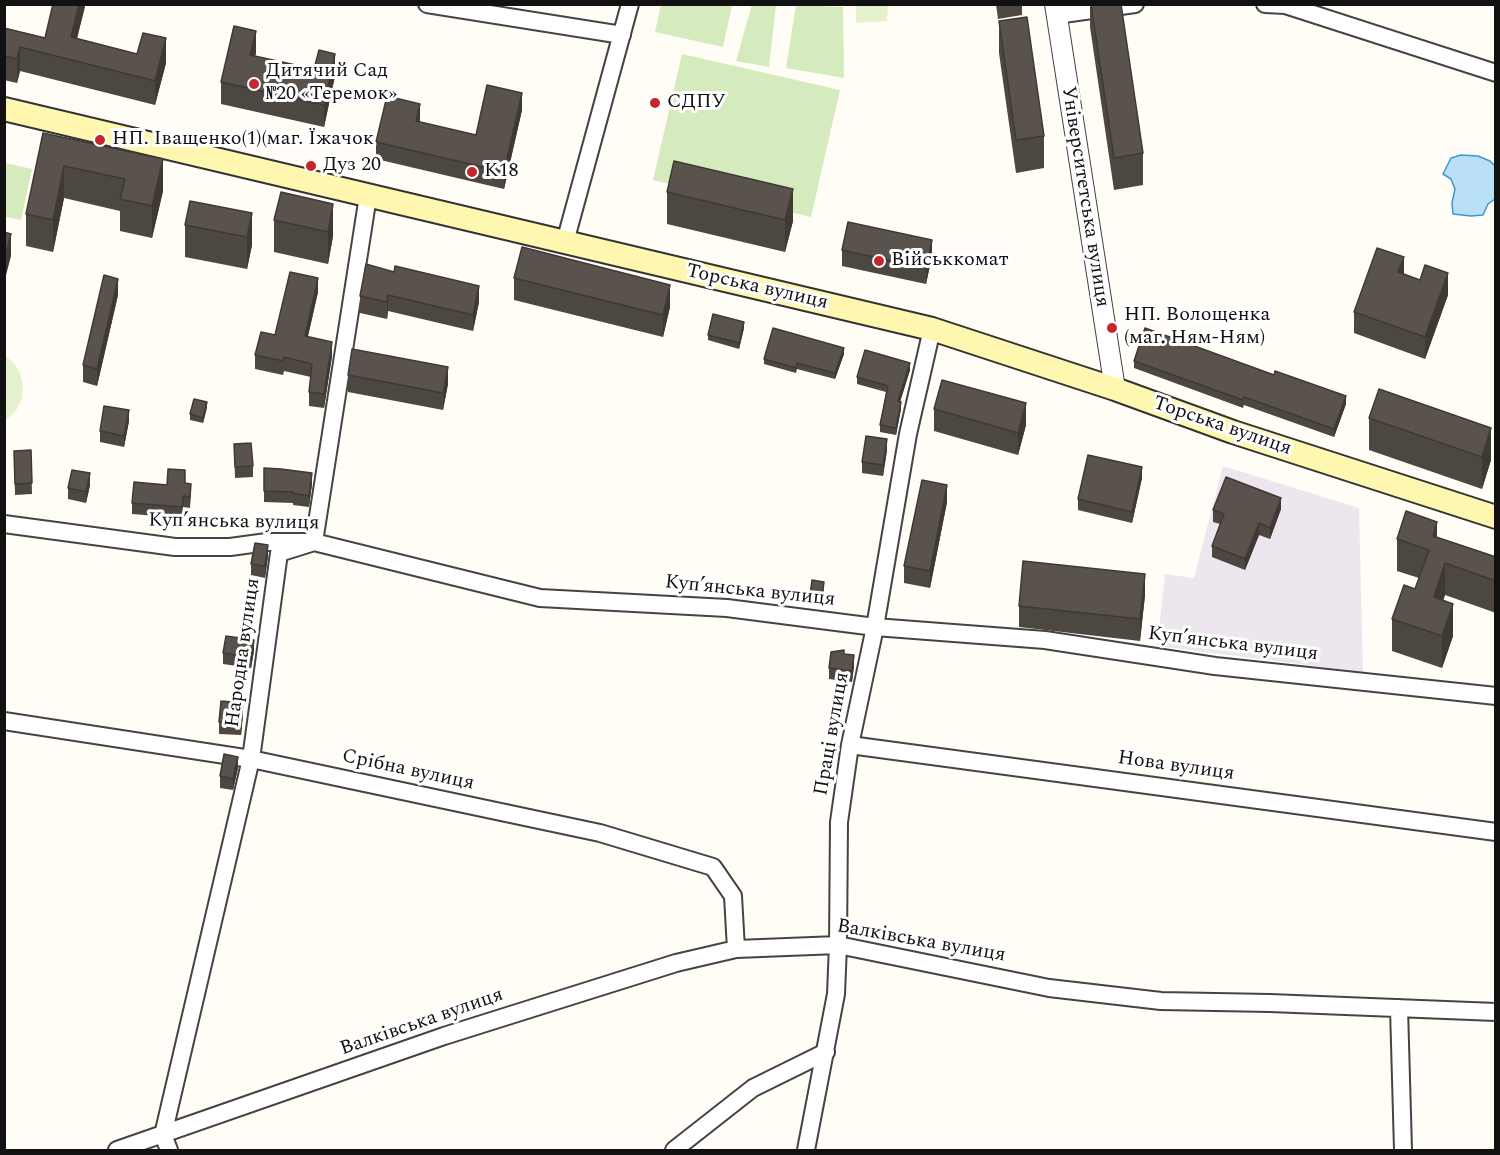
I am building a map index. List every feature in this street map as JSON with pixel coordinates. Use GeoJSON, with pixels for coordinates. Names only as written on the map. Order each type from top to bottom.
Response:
{"type":"FeatureCollection","features":[{"type":"Feature","properties":{"kind":"main road","name":"Торська вулиця"},"geometry":{"type":"LineString","coordinates":[[4,109],[932,329],[1115,389],[1233,432],[1496,517]]}},
{"type":"Feature","properties":{"kind":"street"},"geometry":{"type":"LineString","coordinates":[[427,4],[622,35]]}},
{"type":"Feature","properties":{"kind":"street"},"geometry":{"type":"LineString","coordinates":[[565,242],[630,4]]}},
{"type":"Feature","properties":{"kind":"street"},"geometry":{"type":"LineString","coordinates":[[1055,10],[1135,4]]}},
{"type":"Feature","properties":{"kind":"street"},"geometry":{"type":"LineString","coordinates":[[1265,4],[1285,5],[1496,73]]}},
{"type":"Feature","properties":{"kind":"street","name":"Університетська вулиця"},"geometry":{"type":"LineString","coordinates":[[1055,10],[1115,389]]}},
{"type":"Feature","properties":{"kind":"street"},"geometry":{"type":"LineString","coordinates":[[314,542],[368,196]]}},
{"type":"Feature","properties":{"kind":"street","name":"Праці вулиця"},"geometry":{"type":"LineString","coordinates":[[806,1150],[836,994],[840,822],[850,744],[875,627],[908,434],[932,329]]}},
{"type":"Feature","properties":{"kind":"street","name":"Куп’янська вулиця"},"geometry":{"type":"LineString","coordinates":[[4,524],[175,547],[230,547],[267,542],[314,542],[540,598],[727,608],[875,627],[1044,640],[1215,666],[1496,696]]}},
{"type":"Feature","properties":{"kind":"street","name":"Народна вулиця"},"geometry":{"type":"LineString","coordinates":[[166,1143],[250,759],[279,553],[314,542]]}},
{"type":"Feature","properties":{"kind":"street","name":"Срібна вулиця"},"geometry":{"type":"LineString","coordinates":[[4,721],[250,759],[600,833],[713,867],[733,896],[735,949]]}},
{"type":"Feature","properties":{"kind":"street","name":"Нова вулиця"},"geometry":{"type":"LineString","coordinates":[[850,744],[1496,832]]}},
{"type":"Feature","properties":{"kind":"street","name":"Валківська вулиця"},"geometry":{"type":"LineString","coordinates":[[117,1150],[166,1143],[444,1036],[676,963],[735,949],[838,945],[1049,988],[1150,1000],[1496,1011]]}},
{"type":"Feature","properties":{"kind":"street"},"geometry":{"type":"LineString","coordinates":[[1399,1008],[1403,1150]]}},
{"type":"Feature","properties":{"kind":"street"},"geometry":{"type":"LineString","coordinates":[[674,1150],[753,1088],[826,1052]]}},
{"type":"Feature","properties":{"kind":"shaded area"},"geometry":{"type":"Polygon","coordinates":[[[1223,466],[1359,508],[1363,672],[1157,646],[1165,574],[1194,578],[1223,466]]]}},
{"type":"Feature","properties":{"kind":"green space"},"geometry":{"type":"Polygon","coordinates":[[[752,4],[776,5],[769,67],[736,61],[752,4]]]}},
{"type":"Feature","properties":{"kind":"green space"},"geometry":{"type":"Polygon","coordinates":[[[661,5],[732,5],[723,47],[655,32],[661,5]]]}},
{"type":"Feature","properties":{"kind":"green space"},"geometry":{"type":"Polygon","coordinates":[[[796,5],[843,7],[844,78],[786,68],[796,5]]]}},
{"type":"Feature","properties":{"kind":"green space"},"geometry":{"type":"Polygon","coordinates":[[[856,5],[888,5],[887,21],[856,23],[856,5]]]}},
{"type":"Feature","properties":{"kind":"green space"},"geometry":{"type":"Polygon","coordinates":[[[682,54],[840,90],[811,217],[653,180],[682,54]]]}},
{"type":"Feature","properties":{"kind":"green space"},"geometry":{"type":"Polygon","coordinates":[[[5,163],[32,169],[21,220],[5,217],[5,163]]]}},
{"type":"Feature","properties":{"kind":"green space"},"geometry":{"type":"Polygon","coordinates":[[[4,355],[13,362],[20,373],[23,385],[22,398],[17,409],[5,420],[4,355]]]}},
{"type":"Feature","properties":{"kind":"water"},"geometry":{"type":"Polygon","coordinates":[[[1461,155],[1478,156],[1495,166],[1495,199],[1488,204],[1483,215],[1453,214],[1452,203],[1455,189],[1451,179],[1443,174],[1451,158],[1461,155]]]}},
{"type":"Feature","properties":{"kind":"building"},"geometry":{"type":"Polygon","coordinates":[[[53,4],[79,4],[71,37],[137,54],[143,33],[166,38],[155,81],[20,47],[17,59],[4,56],[4,28],[45,38],[53,4]]]}},
{"type":"Feature","properties":{"kind":"building"},"geometry":{"type":"Polygon","coordinates":[[[1091,4],[1121,4],[1143,153],[1114,158],[1091,4]]]}},
{"type":"Feature","properties":{"kind":"building"},"geometry":{"type":"Polygon","coordinates":[[[1027,17],[1044,136],[1016,140],[999,21],[1027,17]]]}},
{"type":"Feature","properties":{"kind":"building"},"geometry":{"type":"Polygon","coordinates":[[[234,26],[256,31],[250,55],[314,69],[319,50],[335,54],[324,105],[221,82],[234,26]]]}},
{"type":"Feature","properties":{"kind":"building"},"geometry":{"type":"Polygon","coordinates":[[[487,85],[522,93],[504,172],[376,142],[387,96],[420,104],[416,121],[476,135],[487,85]]]}},
{"type":"Feature","properties":{"kind":"building"},"geometry":{"type":"Polygon","coordinates":[[[43,133],[163,159],[152,206],[120,199],[125,179],[64,166],[53,220],[26,214],[43,133]]]}},
{"type":"Feature","properties":{"kind":"building"},"geometry":{"type":"Polygon","coordinates":[[[674,161],[793,189],[785,220],[667,192],[674,161]]]}},
{"type":"Feature","properties":{"kind":"building"},"geometry":{"type":"Polygon","coordinates":[[[281,192],[333,204],[328,232],[274,220],[281,192]]]}},
{"type":"Feature","properties":{"kind":"building"},"geometry":{"type":"Polygon","coordinates":[[[190,201],[252,213],[247,237],[185,225],[190,201]]]}},
{"type":"Feature","properties":{"kind":"building"},"geometry":{"type":"Polygon","coordinates":[[[848,222],[932,240],[926,268],[842,250],[848,222]]]}},
{"type":"Feature","properties":{"kind":"building"},"geometry":{"type":"Polygon","coordinates":[[[4,232],[11,234],[4,261],[4,232]]]}},
{"type":"Feature","properties":{"kind":"building"},"geometry":{"type":"Polygon","coordinates":[[[522,247],[670,285],[663,315],[514,278],[522,247]]]}},
{"type":"Feature","properties":{"kind":"building"},"geometry":{"type":"Polygon","coordinates":[[[1377,248],[1404,257],[1398,272],[1420,280],[1425,265],[1448,273],[1425,337],[1354,312],[1377,248]]]}},
{"type":"Feature","properties":{"kind":"building"},"geometry":{"type":"Polygon","coordinates":[[[366,264],[394,272],[395,266],[479,286],[473,315],[388,295],[387,302],[360,296],[366,264]]]}},
{"type":"Feature","properties":{"kind":"building"},"geometry":{"type":"Polygon","coordinates":[[[290,272],[318,278],[305,336],[332,342],[324,394],[309,392],[312,364],[284,357],[283,361],[255,355],[261,332],[275,335],[290,272]]]}},
{"type":"Feature","properties":{"kind":"building"},"geometry":{"type":"Polygon","coordinates":[[[104,275],[118,279],[97,369],[83,365],[104,275]]]}},
{"type":"Feature","properties":{"kind":"building"},"geometry":{"type":"Polygon","coordinates":[[[713,314],[744,322],[739,343],[708,335],[713,314]]]}},
{"type":"Feature","properties":{"kind":"building"},"geometry":{"type":"Polygon","coordinates":[[[773,328],[844,348],[835,373],[797,363],[796,368],[764,359],[773,328]]]}},
{"type":"Feature","properties":{"kind":"building"},"geometry":{"type":"Polygon","coordinates":[[[1145,328],[1274,375],[1275,371],[1346,396],[1334,429],[1244,397],[1243,400],[1134,361],[1145,328]]]}},
{"type":"Feature","properties":{"kind":"building"},"geometry":{"type":"Polygon","coordinates":[[[352,349],[448,367],[443,393],[348,375],[352,349]]]}},
{"type":"Feature","properties":{"kind":"building"},"geometry":{"type":"Polygon","coordinates":[[[865,350],[910,363],[898,401],[901,402],[896,428],[880,425],[888,386],[857,377],[865,350]]]}},
{"type":"Feature","properties":{"kind":"building"},"geometry":{"type":"Polygon","coordinates":[[[942,380],[1026,403],[1018,433],[934,409],[942,380]]]}},
{"type":"Feature","properties":{"kind":"building"},"geometry":{"type":"Polygon","coordinates":[[[1379,389],[1491,428],[1482,457],[1369,418],[1379,389]]]}},
{"type":"Feature","properties":{"kind":"building"},"geometry":{"type":"Polygon","coordinates":[[[194,399],[207,402],[203,418],[190,414],[194,399]]]}},
{"type":"Feature","properties":{"kind":"building"},"geometry":{"type":"Polygon","coordinates":[[[104,406],[129,410],[124,436],[100,431],[104,406]]]}},
{"type":"Feature","properties":{"kind":"building"},"geometry":{"type":"Polygon","coordinates":[[[866,436],[887,439],[883,465],[862,462],[866,436]]]}},
{"type":"Feature","properties":{"kind":"building"},"geometry":{"type":"Polygon","coordinates":[[[251,443],[253,466],[235,467],[234,444],[251,443]]]}},
{"type":"Feature","properties":{"kind":"building"},"geometry":{"type":"Polygon","coordinates":[[[31,450],[32,483],[15,484],[14,451],[31,450]]]}},
{"type":"Feature","properties":{"kind":"building"},"geometry":{"type":"Polygon","coordinates":[[[1088,455],[1142,467],[1132,512],[1078,499],[1088,455]]]}},
{"type":"Feature","properties":{"kind":"building"},"geometry":{"type":"Polygon","coordinates":[[[264,468],[312,473],[309,496],[293,492],[264,491],[264,468]]]}},
{"type":"Feature","properties":{"kind":"building"},"geometry":{"type":"Polygon","coordinates":[[[168,469],[185,470],[185,483],[191,484],[190,497],[183,496],[182,507],[132,503],[134,482],[167,485],[168,469]]]}},
{"type":"Feature","properties":{"kind":"building"},"geometry":{"type":"Polygon","coordinates":[[[72,470],[90,473],[86,492],[68,488],[72,470]]]}},
{"type":"Feature","properties":{"kind":"building"},"geometry":{"type":"Polygon","coordinates":[[[1226,477],[1281,498],[1270,528],[1259,523],[1245,559],[1212,546],[1224,514],[1213,510],[1226,477]]]}},
{"type":"Feature","properties":{"kind":"building"},"geometry":{"type":"Polygon","coordinates":[[[922,480],[947,485],[930,571],[904,566],[922,480]]]}},
{"type":"Feature","properties":{"kind":"building"},"geometry":{"type":"Polygon","coordinates":[[[1406,511],[1437,522],[1433,536],[1496,557],[1496,581],[1445,563],[1434,597],[1453,604],[1442,636],[1392,619],[1404,585],[1415,589],[1429,550],[1397,539],[1406,511]]]}},
{"type":"Feature","properties":{"kind":"building"},"geometry":{"type":"Polygon","coordinates":[[[255,543],[268,545],[265,566],[251,564],[255,543]]]}},
{"type":"Feature","properties":{"kind":"building"},"geometry":{"type":"Polygon","coordinates":[[[1023,561],[1145,574],[1140,619],[1019,606],[1023,561]]]}},
{"type":"Feature","properties":{"kind":"building"},"geometry":{"type":"Polygon","coordinates":[[[812,580],[824,582],[822,597],[810,595],[812,580]]]}},
{"type":"Feature","properties":{"kind":"building"},"geometry":{"type":"Polygon","coordinates":[[[226,636],[254,640],[251,657],[223,653],[226,636]]]}},
{"type":"Feature","properties":{"kind":"building"},"geometry":{"type":"Polygon","coordinates":[[[844,650],[844,654],[854,655],[852,671],[829,668],[831,652],[844,650]]]}},
{"type":"Feature","properties":{"kind":"building"},"geometry":{"type":"Polygon","coordinates":[[[221,701],[243,703],[241,724],[219,722],[221,701]]]}},
{"type":"Feature","properties":{"kind":"building"},"geometry":{"type":"Polygon","coordinates":[[[224,754],[238,757],[233,779],[220,776],[224,754]]]}},
{"type":"Feature","properties":{"kind":"place","name":"Дитячий Сад №20 «Теремок»"},"geometry":{"type":"Point","coordinates":[254,84]}},
{"type":"Feature","properties":{"kind":"place","name":"СДПУ"},"geometry":{"type":"Point","coordinates":[655,103]}},
{"type":"Feature","properties":{"kind":"place","name":"НП. Іващенко(1)(маг. Їжачок"},"geometry":{"type":"Point","coordinates":[100,140]}},
{"type":"Feature","properties":{"kind":"place","name":"Дуз 20"},"geometry":{"type":"Point","coordinates":[311,166]}},
{"type":"Feature","properties":{"kind":"place","name":"К18"},"geometry":{"type":"Point","coordinates":[472,172]}},
{"type":"Feature","properties":{"kind":"place","name":"Військкомат"},"geometry":{"type":"Point","coordinates":[879,261]}},
{"type":"Feature","properties":{"kind":"place","name":"НП. Волощенка (маг. Ням-Ням)"},"geometry":{"type":"Point","coordinates":[1112,328]}}]}
